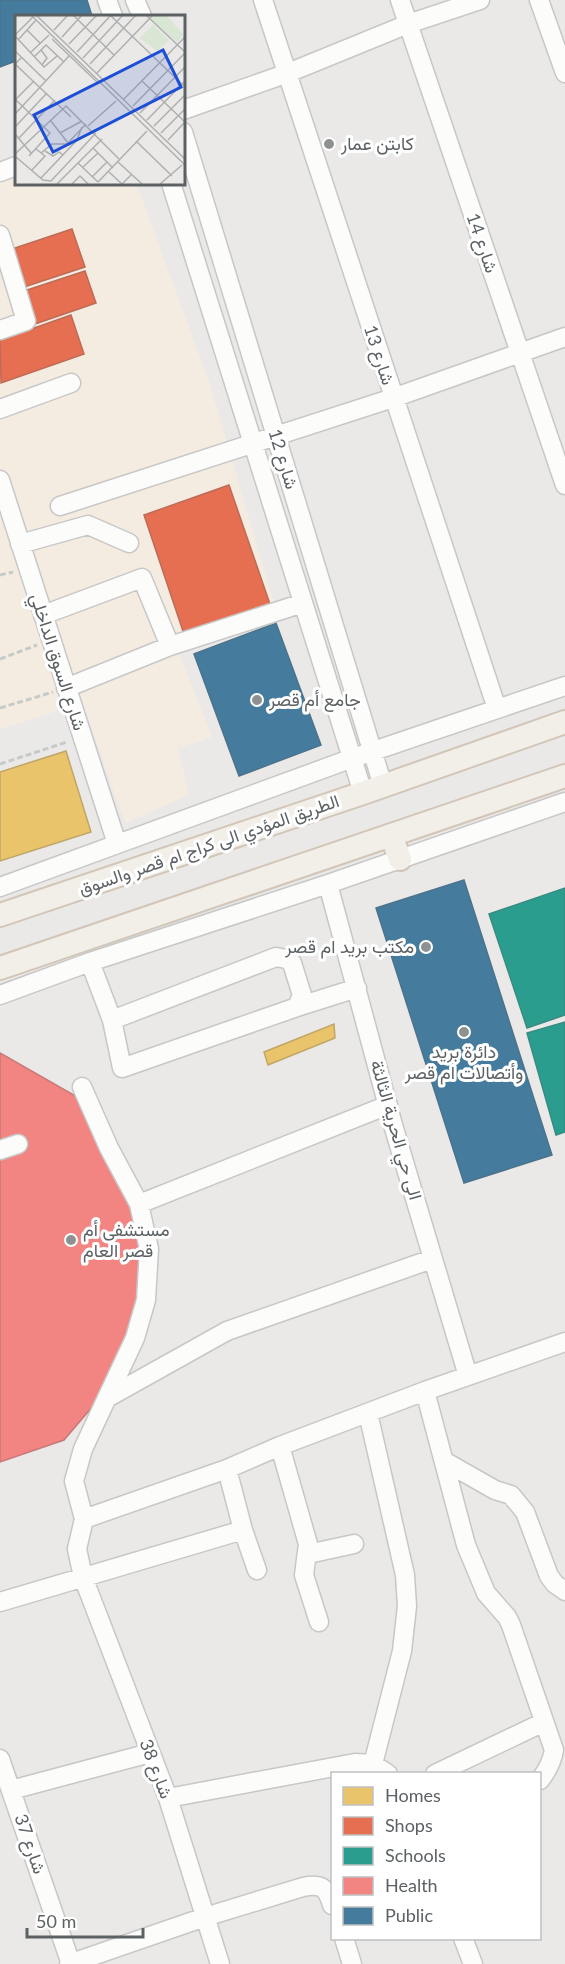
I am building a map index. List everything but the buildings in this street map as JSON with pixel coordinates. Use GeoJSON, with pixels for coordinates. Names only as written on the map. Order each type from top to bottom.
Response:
{"type":"FeatureCollection","features":[{"type":"Feature","properties":{"kind":"main road","name":"الطريق المؤدي الى كراج ام قصر والسوق"},"geometry":{"type":"LineString","coordinates":[[0,915],[373,790],[565,722]]}},
{"type":"Feature","properties":{"kind":"main road"},"geometry":{"type":"LineString","coordinates":[[0,968],[565,776]]}},
{"type":"Feature","properties":{"kind":"main road"},"geometry":{"type":"LineString","coordinates":[[391,835],[400,859]]}},
{"type":"Feature","properties":{"kind":"street"},"geometry":{"type":"LineString","coordinates":[[107,0],[113,15]]}},
{"type":"Feature","properties":{"kind":"street"},"geometry":{"type":"LineString","coordinates":[[135,0],[142,15]]}},
{"type":"Feature","properties":{"kind":"street","name":"شارع 13"},"geometry":{"type":"LineString","coordinates":[[263,0],[497,710]]}},
{"type":"Feature","properties":{"kind":"street","name":"شارع 14"},"geometry":{"type":"LineString","coordinates":[[400,0],[565,485]]}},
{"type":"Feature","properties":{"kind":"street"},"geometry":{"type":"LineString","coordinates":[[184,110],[288,73],[408,24],[480,0]]}},
{"type":"Feature","properties":{"kind":"street"},"geometry":{"type":"LineString","coordinates":[[539,0],[565,73]]}},
{"type":"Feature","properties":{"kind":"street","name":"شارع 12"},"geometry":{"type":"LineString","coordinates":[[184,135],[372,752],[373,790]]}},
{"type":"Feature","properties":{"kind":"street"},"geometry":{"type":"LineString","coordinates":[[0,172],[15,166]]}},
{"type":"Feature","properties":{"kind":"street","name":"شارع 12"},"geometry":{"type":"LineString","coordinates":[[171,184],[254,444],[350,759],[373,790]]}},
{"type":"Feature","properties":{"kind":"street"},"geometry":{"type":"LineString","coordinates":[[0,330],[26,321],[1,242]]}},
{"type":"Feature","properties":{"kind":"street"},"geometry":{"type":"LineString","coordinates":[[60,506],[393,398],[565,337]]}},
{"type":"Feature","properties":{"kind":"street"},"geometry":{"type":"LineString","coordinates":[[0,409],[72,383]]}},
{"type":"Feature","properties":{"kind":"street","name":"شارع السوق الداخلي"},"geometry":{"type":"LineString","coordinates":[[0,480],[117,844]]}},
{"type":"Feature","properties":{"kind":"street"},"geometry":{"type":"LineString","coordinates":[[20,544],[88,525],[129,543]]}},
{"type":"Feature","properties":{"kind":"street"},"geometry":{"type":"LineString","coordinates":[[43,615],[142,578],[170,646]]}},
{"type":"Feature","properties":{"kind":"street"},"geometry":{"type":"LineString","coordinates":[[66,688],[170,646],[303,603]]}},
{"type":"Feature","properties":{"kind":"street"},"geometry":{"type":"LineString","coordinates":[[0,887],[350,759],[565,686]]}},
{"type":"Feature","properties":{"kind":"street"},"geometry":{"type":"LineString","coordinates":[[0,995],[90,962],[328,884],[565,802]]}},
{"type":"Feature","properties":{"kind":"street","name":"الى حي الحرية الثالثة"},"geometry":{"type":"LineString","coordinates":[[328,884],[388,1105],[468,1376]]}},
{"type":"Feature","properties":{"kind":"street"},"geometry":{"type":"LineString","coordinates":[[109,1012],[276,957],[292,963],[302,995],[297,1007]]}},
{"type":"Feature","properties":{"kind":"street"},"geometry":{"type":"LineString","coordinates":[[90,962],[109,1012],[122,1068],[357,988]]}},
{"type":"Feature","properties":{"kind":"street"},"geometry":{"type":"LineString","coordinates":[[82,1087],[109,1148],[139,1204],[149,1249],[146,1300],[135,1338],[83,1449],[74,1480],[84,1519],[227,1469],[280,1446],[425,1391],[565,1342]]}},
{"type":"Feature","properties":{"kind":"street"},"geometry":{"type":"LineString","coordinates":[[139,1204],[388,1105]]}},
{"type":"Feature","properties":{"kind":"street"},"geometry":{"type":"LineString","coordinates":[[0,1150],[18,1144]]}},
{"type":"Feature","properties":{"kind":"street"},"geometry":{"type":"LineString","coordinates":[[107,1398],[227,1331],[432,1259]]}},
{"type":"Feature","properties":{"kind":"street"},"geometry":{"type":"LineString","coordinates":[[425,1391],[466,1545],[486,1593],[511,1625],[554,1750],[559,1757],[541,1779]]}},
{"type":"Feature","properties":{"kind":"street"},"geometry":{"type":"LineString","coordinates":[[168,1798],[355,1763],[381,1769],[402,1651],[407,1606],[405,1575],[368,1413]]}},
{"type":"Feature","properties":{"kind":"street"},"geometry":{"type":"LineString","coordinates":[[280,1446],[308,1544],[304,1575],[320,1622]]}},
{"type":"Feature","properties":{"kind":"street"},"geometry":{"type":"LineString","coordinates":[[444,1461],[495,1490],[511,1495],[525,1512],[549,1576],[565,1591]]}},
{"type":"Feature","properties":{"kind":"street"},"geometry":{"type":"LineString","coordinates":[[227,1469],[243,1530],[257,1570]]}},
{"type":"Feature","properties":{"kind":"street","name":"شارع 38"},"geometry":{"type":"LineString","coordinates":[[84,1519],[77,1549],[83,1577],[168,1798],[220,1964]]}},
{"type":"Feature","properties":{"kind":"street"},"geometry":{"type":"LineString","coordinates":[[0,1602],[243,1530]]}},
{"type":"Feature","properties":{"kind":"street"},"geometry":{"type":"LineString","coordinates":[[308,1554],[354,1544]]}},
{"type":"Feature","properties":{"kind":"street"},"geometry":{"type":"LineString","coordinates":[[437,1772],[544,1722]]}},
{"type":"Feature","properties":{"kind":"street"},"geometry":{"type":"LineString","coordinates":[[11,1790],[150,1753]]}},
{"type":"Feature","properties":{"kind":"street","name":"شارع 37"},"geometry":{"type":"LineString","coordinates":[[0,1759],[70,1964]]}},
{"type":"Feature","properties":{"kind":"street"},"geometry":{"type":"LineString","coordinates":[[70,1964],[205,1917],[314,1885],[322,1887],[331,1900]]}},
{"type":"Feature","properties":{"kind":"street"},"geometry":{"type":"LineString","coordinates":[[345,1940],[352,1964]]}},
{"type":"Feature","properties":{"kind":"street"},"geometry":{"type":"LineString","coordinates":[[465,1940],[473,1964]]}},
{"type":"Feature","properties":{"kind":"path"},"geometry":{"type":"LineString","coordinates":[[0,660],[51,639]]}},
{"type":"Feature","properties":{"kind":"path"},"geometry":{"type":"LineString","coordinates":[[0,708],[66,688]]}},
{"type":"Feature","properties":{"kind":"path"},"geometry":{"type":"LineString","coordinates":[[0,764],[83,737]]}},
{"type":"Feature","properties":{"kind":"shaded area"},"geometry":{"type":"Polygon","coordinates":[[[15,158],[15,184],[136,184],[209,382],[277,614],[175,644],[212,737],[178,748],[189,795],[125,823],[83,703],[0,729],[0,163],[15,158]]]}},
{"type":"Feature","properties":{"kind":"place","name":"كابتن عمار"},"geometry":{"type":"Point","coordinates":[329,144]}},
{"type":"Feature","properties":{"kind":"place","name":"جامع أم قصر"},"geometry":{"type":"Point","coordinates":[257,700]}},
{"type":"Feature","properties":{"kind":"place","name":"مكتب بريد ام قصر"},"geometry":{"type":"Point","coordinates":[426,947]}},
{"type":"Feature","properties":{"kind":"place","name":"دائرة بريد وأتصالات ام قصر"},"geometry":{"type":"Point","coordinates":[464,1032]}},
{"type":"Feature","properties":{"kind":"place","name":"مستشفى أم قصر العام"},"geometry":{"type":"Point","coordinates":[71,1240]}}]}
